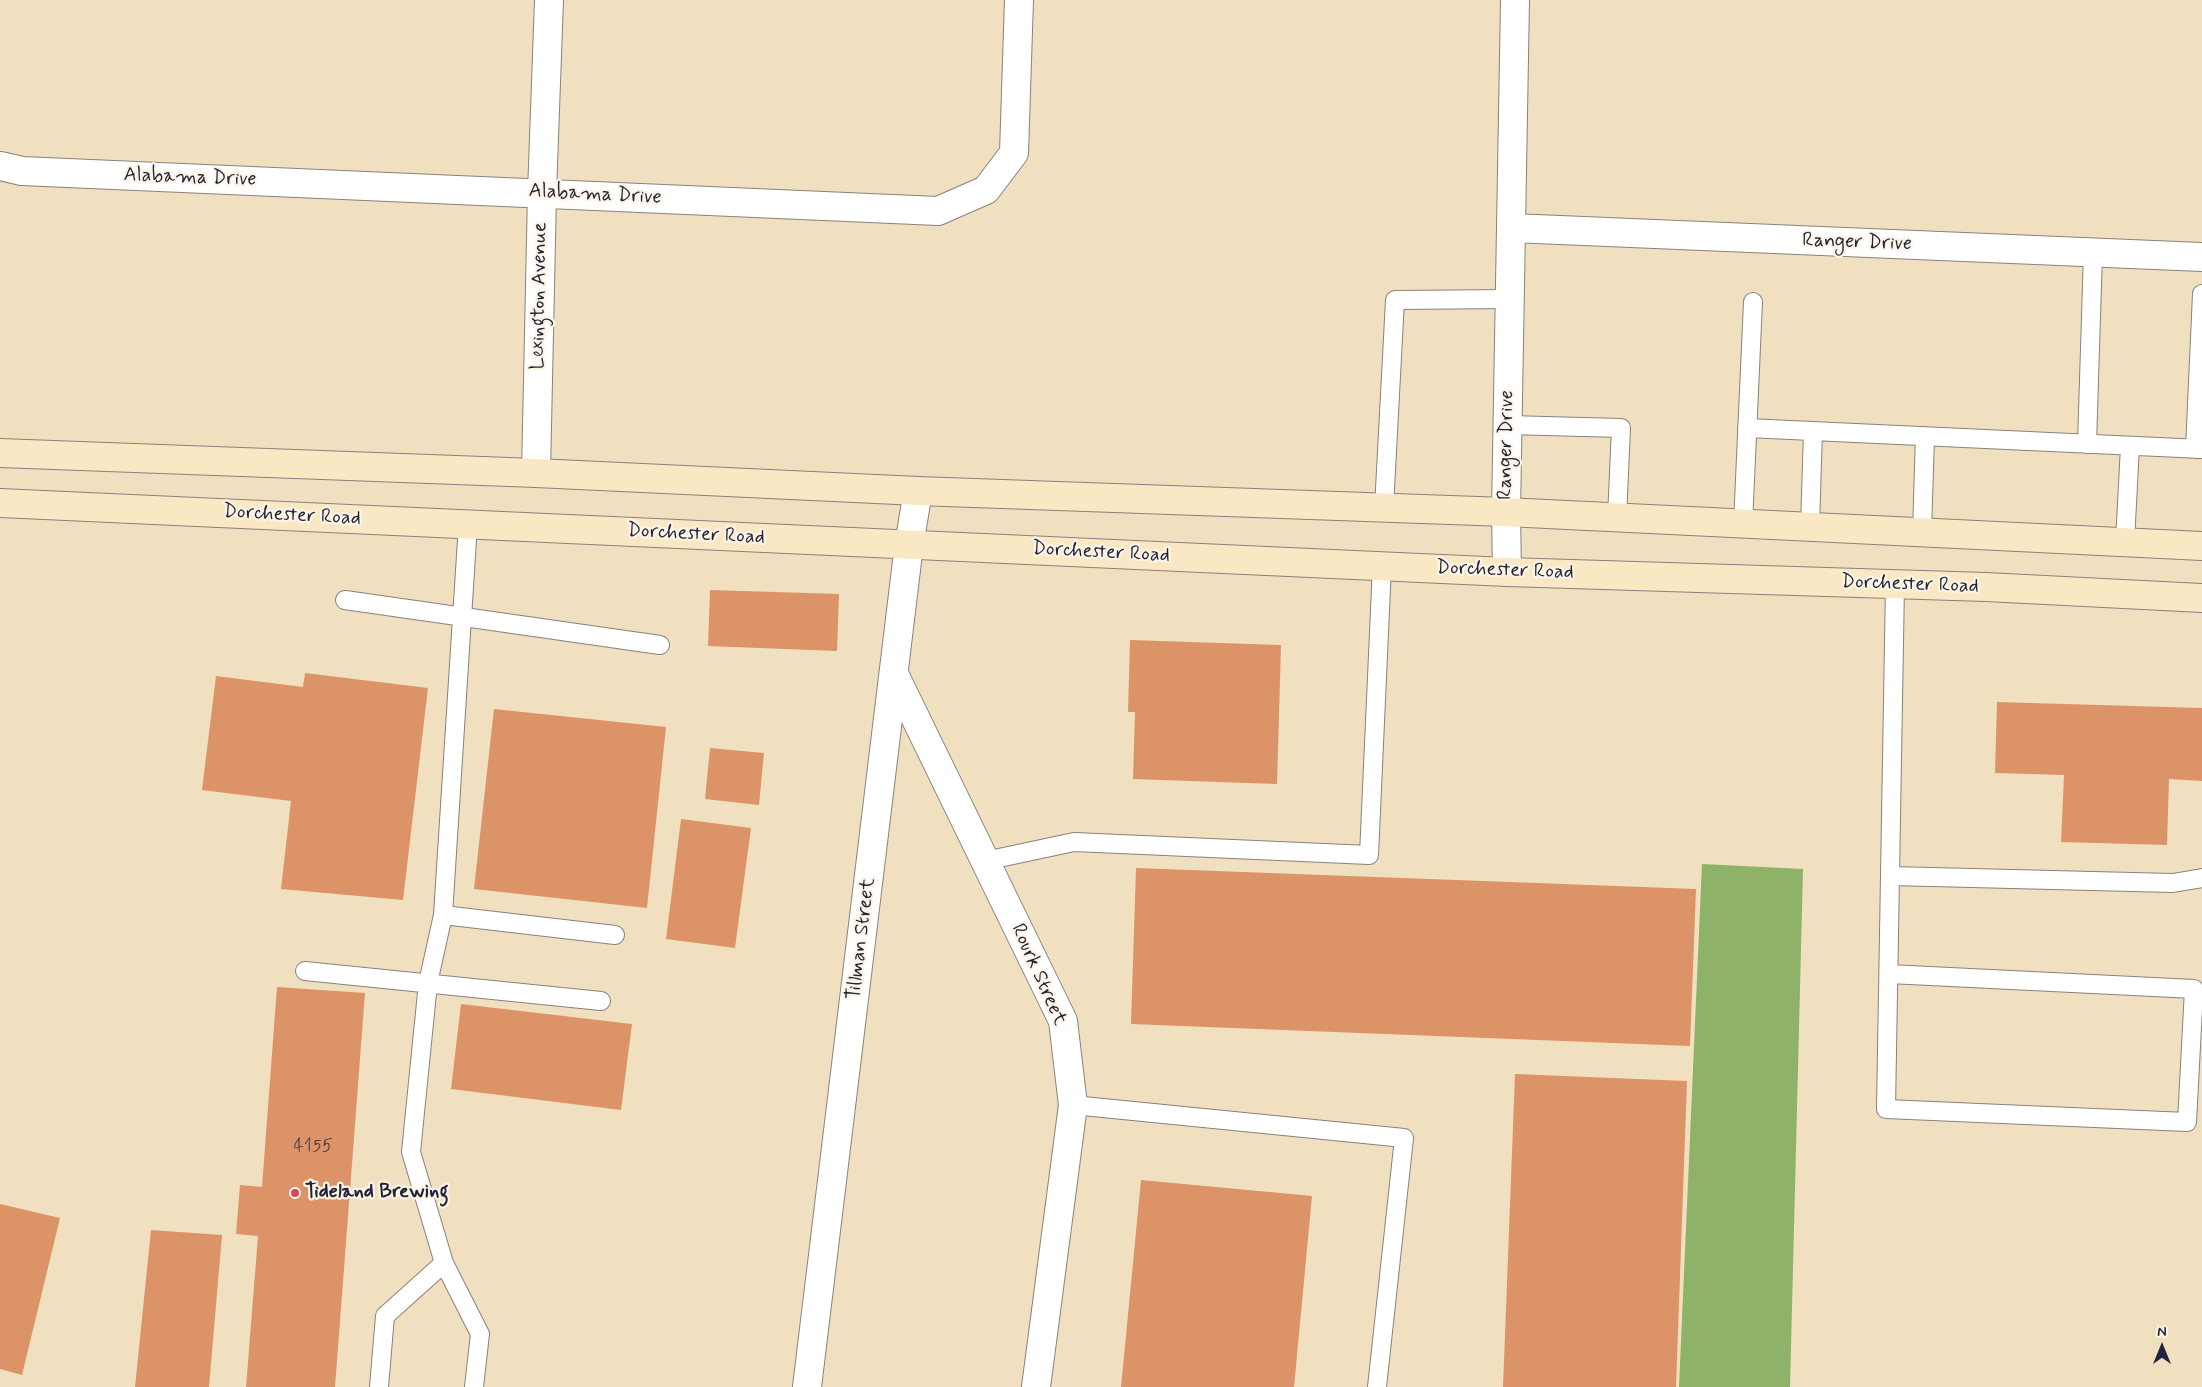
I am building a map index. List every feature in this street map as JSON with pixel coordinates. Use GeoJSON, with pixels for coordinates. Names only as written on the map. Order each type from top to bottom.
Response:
{"type":"FeatureCollection","features":[{"type":"Feature","properties":{"kind":"main road"},"geometry":{"type":"LineString","coordinates":[[0,453],[536,473],[918,491],[1506,512],[2202,546]]}},
{"type":"Feature","properties":{"kind":"main road","name":"Dorchester Road"},"geometry":{"type":"LineString","coordinates":[[0,502],[1507,572],[1986,587],[2202,598]]}},
{"type":"Feature","properties":{"kind":"street","name":"Lexington Avenue"},"geometry":{"type":"LineString","coordinates":[[536,473],[542,193],[550,0]]}},
{"type":"Feature","properties":{"kind":"street","name":"Alabama Drive"},"geometry":{"type":"LineString","coordinates":[[0,166],[32,172],[938,211],[986,190],[1014,152],[1019,0]]}},
{"type":"Feature","properties":{"kind":"street","name":"Ranger Drive"},"geometry":{"type":"LineString","coordinates":[[1507,572],[1506,512],[1515,0]]}},
{"type":"Feature","properties":{"kind":"street","name":"Ranger Drive"},"geometry":{"type":"LineString","coordinates":[[1512,228],[2202,258]]}},
{"type":"Feature","properties":{"kind":"street","name":"Tillman Street"},"geometry":{"type":"LineString","coordinates":[[807,1387],[895,676],[909,544],[918,491]]}},
{"type":"Feature","properties":{"kind":"street","name":"Rourk Street"},"geometry":{"type":"LineString","coordinates":[[895,676],[1062,1021],[1072,1105],[1036,1387]]}},
{"type":"Feature","properties":{"kind":"lane"},"geometry":{"type":"LineString","coordinates":[[2087,444],[2093,253]]}},
{"type":"Feature","properties":{"kind":"lane"},"geometry":{"type":"LineString","coordinates":[[1747,428],[2199,449],[2202,294]]}},
{"type":"Feature","properties":{"kind":"lane"},"geometry":{"type":"LineString","coordinates":[[1384,508],[1395,300],[1510,298]]}},
{"type":"Feature","properties":{"kind":"lane"},"geometry":{"type":"LineString","coordinates":[[1743,524],[1753,302]]}},
{"type":"Feature","properties":{"kind":"lane"},"geometry":{"type":"LineString","coordinates":[[1508,425],[1621,428],[1617,518]]}},
{"type":"Feature","properties":{"kind":"lane"},"geometry":{"type":"LineString","coordinates":[[1810,526],[1813,431]]}},
{"type":"Feature","properties":{"kind":"lane"},"geometry":{"type":"LineString","coordinates":[[1922,532],[1925,436]]}},
{"type":"Feature","properties":{"kind":"lane"},"geometry":{"type":"LineString","coordinates":[[2126,542],[2130,446]]}},
{"type":"Feature","properties":{"kind":"lane"},"geometry":{"type":"LineString","coordinates":[[468,524],[443,916],[428,983],[411,1152],[444,1263],[480,1334],[474,1387]]}},
{"type":"Feature","properties":{"kind":"lane"},"geometry":{"type":"LineString","coordinates":[[985,861],[1074,842],[1369,854],[1382,566]]}},
{"type":"Feature","properties":{"kind":"lane"},"geometry":{"type":"LineString","coordinates":[[1889,974],[2194,989],[2187,1122],[1886,1109],[1895,584]]}},
{"type":"Feature","properties":{"kind":"lane"},"geometry":{"type":"LineString","coordinates":[[345,600],[660,645]]}},
{"type":"Feature","properties":{"kind":"lane"},"geometry":{"type":"LineString","coordinates":[[1890,876],[2173,882],[2202,878]]}},
{"type":"Feature","properties":{"kind":"lane"},"geometry":{"type":"LineString","coordinates":[[443,916],[615,935]]}},
{"type":"Feature","properties":{"kind":"lane"},"geometry":{"type":"LineString","coordinates":[[305,971],[601,1001]]}},
{"type":"Feature","properties":{"kind":"lane"},"geometry":{"type":"LineString","coordinates":[[1072,1105],[1404,1138],[1377,1387]]}},
{"type":"Feature","properties":{"kind":"lane"},"geometry":{"type":"LineString","coordinates":[[379,1387],[385,1316],[444,1263]]}},
{"type":"Feature","properties":{"kind":"green space"},"geometry":{"type":"Polygon","coordinates":[[[1702,864],[1803,869],[1790,1387],[1679,1387],[1702,864]]]}},
{"type":"Feature","properties":{"kind":"building"},"geometry":{"type":"Polygon","coordinates":[[[710,590],[839,594],[837,651],[708,646],[710,590]]]}},
{"type":"Feature","properties":{"kind":"building"},"geometry":{"type":"Polygon","coordinates":[[[1130,640],[1281,645],[1277,784],[1133,779],[1135,712],[1128,712],[1130,640]]]}},
{"type":"Feature","properties":{"kind":"building"},"geometry":{"type":"Polygon","coordinates":[[[305,673],[428,688],[403,900],[281,889],[291,801],[202,790],[216,676],[303,687],[305,673]]]}},
{"type":"Feature","properties":{"kind":"building"},"geometry":{"type":"Polygon","coordinates":[[[1997,702],[2202,708],[2202,781],[2169,779],[2167,845],[2061,842],[2064,775],[1995,773],[1997,702]]]}},
{"type":"Feature","properties":{"kind":"building"},"geometry":{"type":"Polygon","coordinates":[[[494,709],[666,727],[647,908],[474,889],[494,709]]]}},
{"type":"Feature","properties":{"kind":"building"},"geometry":{"type":"Polygon","coordinates":[[[710,748],[764,753],[759,805],[705,799],[710,748]]]}},
{"type":"Feature","properties":{"kind":"building"},"geometry":{"type":"Polygon","coordinates":[[[681,819],[751,828],[735,948],[666,939],[681,819]]]}},
{"type":"Feature","properties":{"kind":"building"},"geometry":{"type":"Polygon","coordinates":[[[1136,868],[1696,889],[1690,1046],[1131,1024],[1136,868]]]}},
{"type":"Feature","properties":{"kind":"building","name":"Tideland Brewing"},"geometry":{"type":"Polygon","coordinates":[[[277,987],[365,993],[335,1387],[246,1387],[258,1236],[236,1234],[240,1185],[262,1187],[277,987]]]}},
{"type":"Feature","properties":{"kind":"building"},"geometry":{"type":"Polygon","coordinates":[[[461,1004],[632,1024],[621,1110],[451,1089],[461,1004]]]}},
{"type":"Feature","properties":{"kind":"building"},"geometry":{"type":"Polygon","coordinates":[[[1515,1074],[1687,1081],[1676,1387],[1503,1387],[1515,1074]]]}},
{"type":"Feature","properties":{"kind":"building"},"geometry":{"type":"Polygon","coordinates":[[[1141,1180],[1312,1196],[1294,1387],[1121,1387],[1141,1180]]]}},
{"type":"Feature","properties":{"kind":"building"},"geometry":{"type":"Polygon","coordinates":[[[0,1204],[60,1218],[22,1375],[0,1369],[0,1204]]]}},
{"type":"Feature","properties":{"kind":"building"},"geometry":{"type":"Polygon","coordinates":[[[151,1230],[222,1235],[209,1387],[135,1387],[151,1230]]]}},
{"type":"Feature","properties":{"kind":"place","name":"Tideland Brewing"},"geometry":{"type":"Point","coordinates":[295,1193]}}]}
